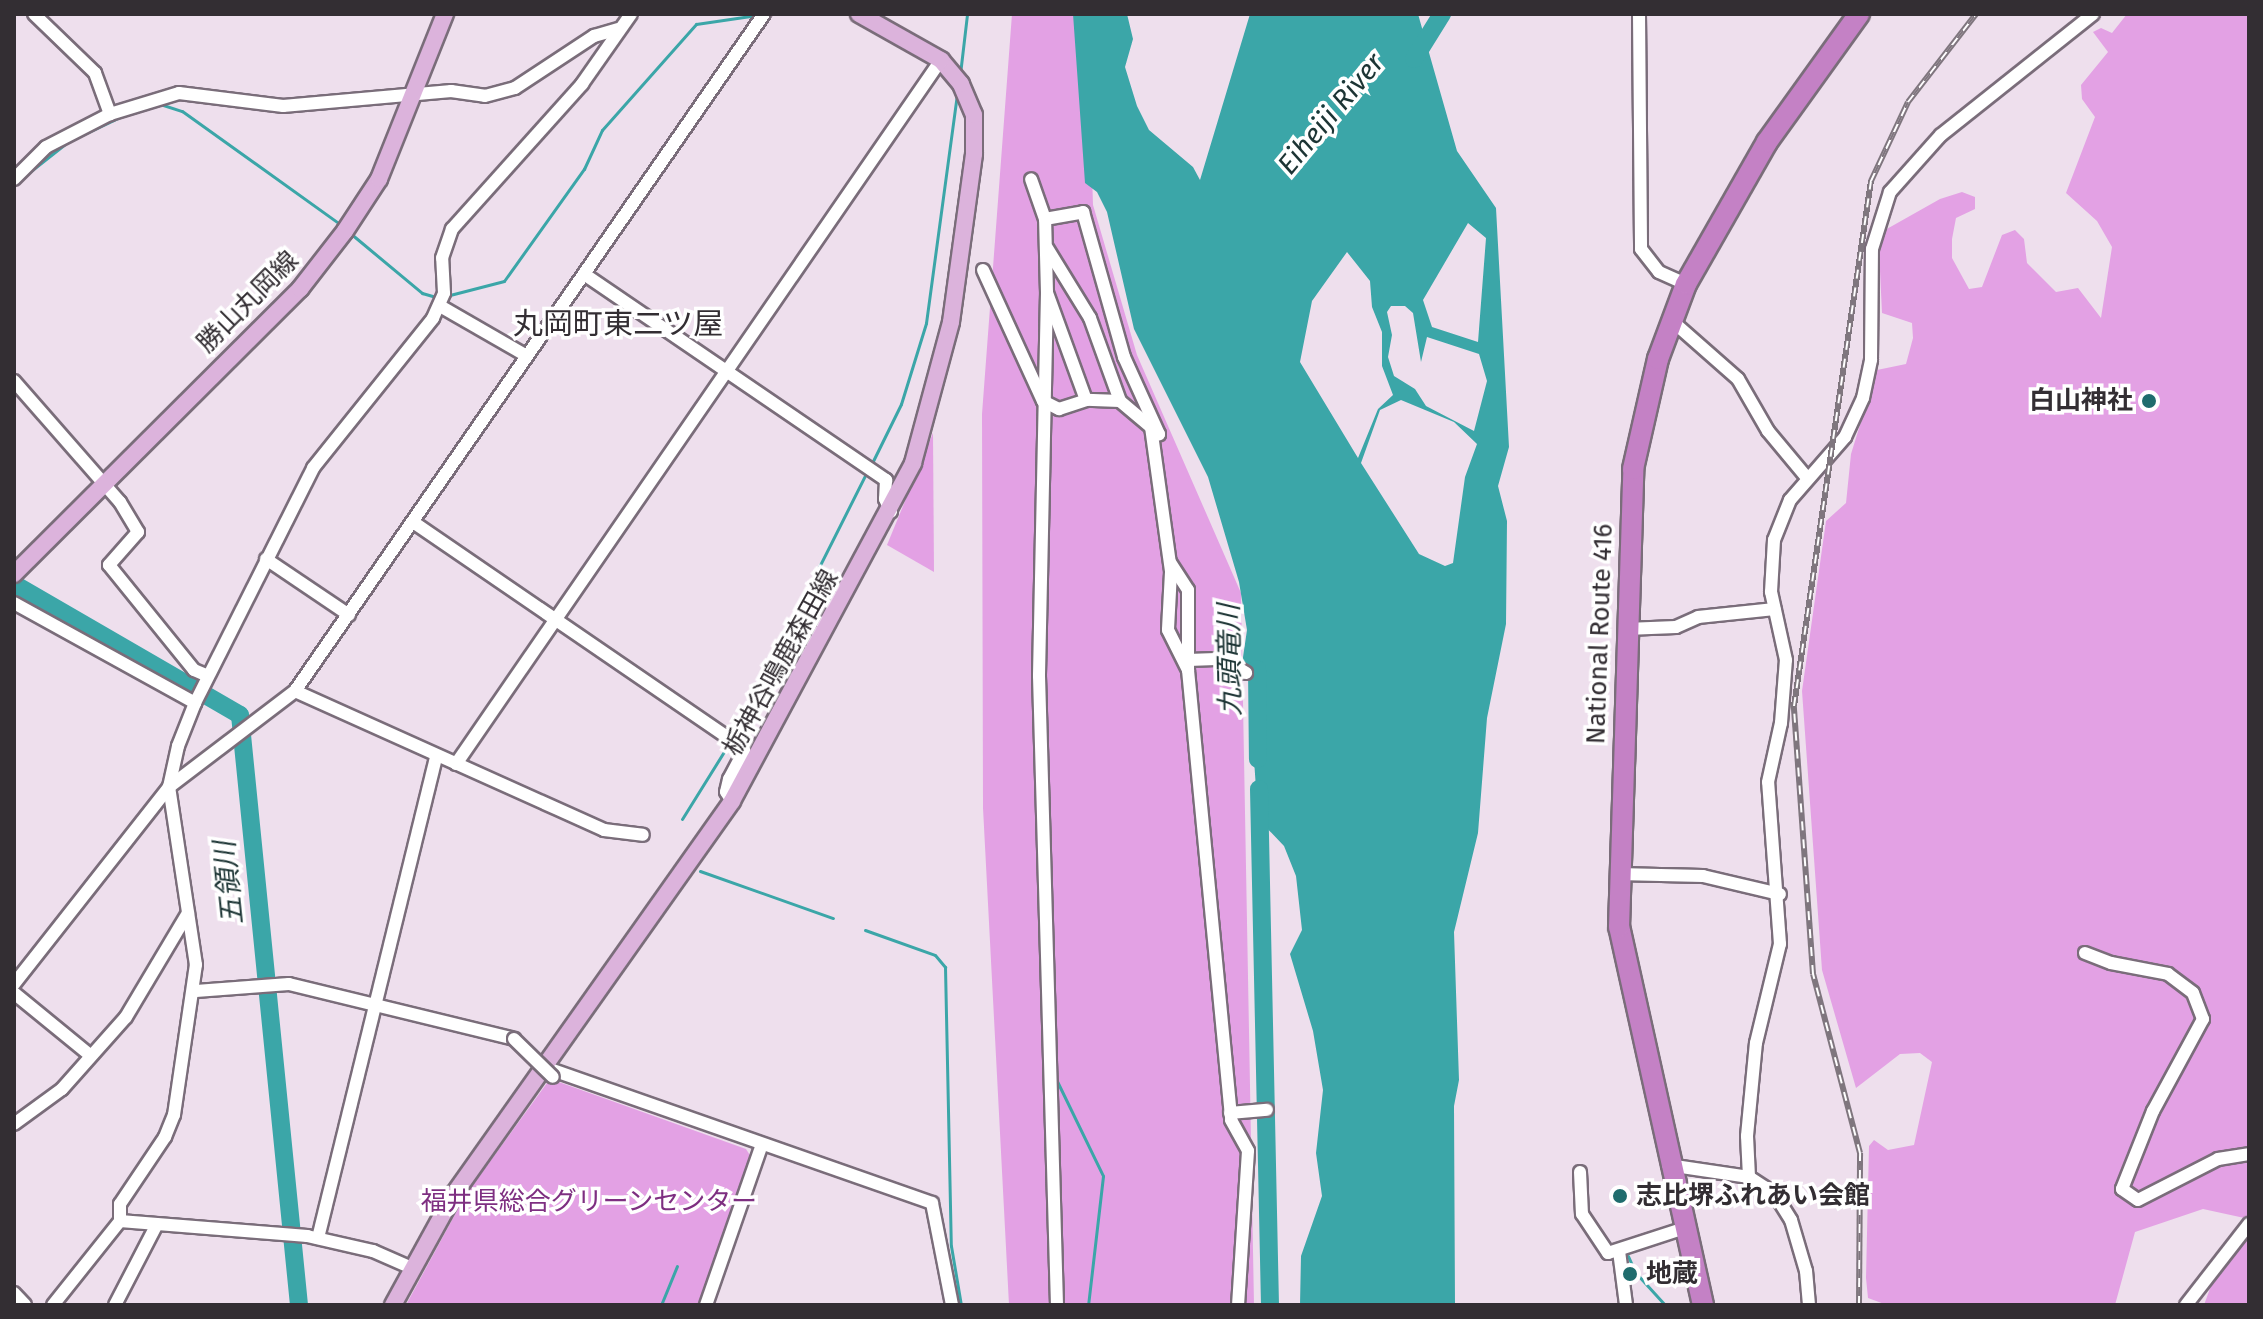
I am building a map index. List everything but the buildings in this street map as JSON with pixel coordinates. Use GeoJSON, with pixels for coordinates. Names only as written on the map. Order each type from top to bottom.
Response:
{"type":"FeatureCollection","features":[{"type":"Feature","properties":{"kind":"highway","name":"National Route 416"},"geometry":{"type":"LineString","coordinates":[[1703,1305],[1682,1229],[1624,963],[1618,874],[1633,469],[1671,320],[1686,284],[1744,177],[1859,14]]}},
{"type":"Feature","properties":{"kind":"main road","name":"勝山丸岡線"},"geometry":{"type":"LineString","coordinates":[[14,574],[99,484],[300,289],[379,179],[445,14]]}},
{"type":"Feature","properties":{"kind":"main road","name":"栃神谷鳴鹿森田線"},"geometry":{"type":"LineString","coordinates":[[393,1305],[454,1194],[549,1072],[732,801],[891,512],[923,434],[951,322],[974,154],[969,98],[946,64],[859,14]]}},
{"type":"Feature","properties":{"kind":"street"},"geometry":{"type":"LineString","coordinates":[[34,14],[95,73],[110,114]]}},
{"type":"Feature","properties":{"kind":"street"},"geometry":{"type":"LineString","coordinates":[[53,1305],[120,1221],[120,1204],[165,1137],[174,1115],[196,991],[188,912],[169,787],[178,746],[195,703],[313,468],[440,306],[442,258],[452,229],[582,84],[631,14]]}},
{"type":"Feature","properties":{"kind":"street"},"geometry":{"type":"LineString","coordinates":[[14,984],[169,787],[295,691],[764,14]]}},
{"type":"Feature","properties":{"kind":"street"},"geometry":{"type":"LineString","coordinates":[[1639,14],[1641,249],[1659,272],[1686,284]]}},
{"type":"Feature","properties":{"kind":"street"},"geometry":{"type":"LineString","coordinates":[[1749,1177],[1748,1095],[1780,944],[1780,894],[1768,782],[1781,723],[1786,660],[1770,578],[1774,540],[1790,500],[1845,437],[1869,380],[1872,249],[1890,192],[1941,135],[2093,14]]}},
{"type":"Feature","properties":{"kind":"street"},"geometry":{"type":"LineString","coordinates":[[14,179],[46,147],[110,114],[179,93],[283,106],[414,97],[451,91],[485,96],[515,88],[594,36],[618,29]]}},
{"type":"Feature","properties":{"kind":"street"},"geometry":{"type":"LineString","coordinates":[[456,764],[725,374],[946,64]]}},
{"type":"Feature","properties":{"kind":"street"},"geometry":{"type":"LineString","coordinates":[[1031,179],[1045,219],[1046,246],[1039,676],[1057,1305]]}},
{"type":"Feature","properties":{"kind":"street"},"geometry":{"type":"LineString","coordinates":[[1045,219],[1083,212],[1124,357],[1159,434],[1120,401],[1090,318],[1046,246]]}},
{"type":"Feature","properties":{"kind":"street"},"geometry":{"type":"LineString","coordinates":[[983,270],[1043,401],[1059,409],[1086,400],[1120,401]]}},
{"type":"Feature","properties":{"kind":"street"},"geometry":{"type":"LineString","coordinates":[[584,274],[725,374],[886,480],[885,499],[891,512]]}},
{"type":"Feature","properties":{"kind":"street"},"geometry":{"type":"LineString","coordinates":[[1047,293],[1086,400]]}},
{"type":"Feature","properties":{"kind":"street"},"geometry":{"type":"LineString","coordinates":[[440,306],[527,356]]}},
{"type":"Feature","properties":{"kind":"street"},"geometry":{"type":"LineString","coordinates":[[1671,320],[1738,379],[1768,431],[1808,479]]}},
{"type":"Feature","properties":{"kind":"street"},"geometry":{"type":"LineString","coordinates":[[14,381],[99,484],[120,502],[138,532],[109,565],[194,670],[208,676]]}},
{"type":"Feature","properties":{"kind":"street"},"geometry":{"type":"LineString","coordinates":[[1151,427],[1170,562],[1168,630],[1188,665]]}},
{"type":"Feature","properties":{"kind":"street"},"geometry":{"type":"LineString","coordinates":[[413,522],[737,744],[744,751],[729,779],[726,792],[732,801]]}},
{"type":"Feature","properties":{"kind":"street"},"geometry":{"type":"LineString","coordinates":[[266,559],[349,615]]}},
{"type":"Feature","properties":{"kind":"street"},"geometry":{"type":"LineString","coordinates":[[1170,562],[1188,590],[1188,665],[1230,1113],[1248,1151],[1238,1305]]}},
{"type":"Feature","properties":{"kind":"street"},"geometry":{"type":"LineString","coordinates":[[14,603],[195,703]]}},
{"type":"Feature","properties":{"kind":"street"},"geometry":{"type":"LineString","coordinates":[[1626,629],[1676,627],[1698,617],[1775,609]]}},
{"type":"Feature","properties":{"kind":"street"},"geometry":{"type":"LineString","coordinates":[[1188,665],[1223,659],[1246,673]]}},
{"type":"Feature","properties":{"kind":"street"},"geometry":{"type":"LineString","coordinates":[[295,691],[604,830],[643,835]]}},
{"type":"Feature","properties":{"kind":"street"},"geometry":{"type":"LineString","coordinates":[[318,1238],[436,756]]}},
{"type":"Feature","properties":{"kind":"street"},"geometry":{"type":"LineString","coordinates":[[1618,874],[1703,876],[1780,894]]}},
{"type":"Feature","properties":{"kind":"street"},"geometry":{"type":"LineString","coordinates":[[14,1124],[62,1089],[126,1017],[188,912]]}},
{"type":"Feature","properties":{"kind":"street"},"geometry":{"type":"LineString","coordinates":[[2085,953],[2111,963],[2168,974],[2193,993],[2203,1019],[2153,1111],[2122,1189],[2138,1200],[2218,1159],[2249,1154]]}},
{"type":"Feature","properties":{"kind":"street"},"geometry":{"type":"LineString","coordinates":[[196,991],[273,983],[514,1039],[549,1072],[932,1203],[952,1305]]}},
{"type":"Feature","properties":{"kind":"street"},"geometry":{"type":"LineString","coordinates":[[14,993],[91,1056]]}},
{"type":"Feature","properties":{"kind":"street"},"geometry":{"type":"LineString","coordinates":[[1230,1113],[1267,1110]]}},
{"type":"Feature","properties":{"kind":"street"},"geometry":{"type":"LineString","coordinates":[[706,1305],[761,1147]]}},
{"type":"Feature","properties":{"kind":"street"},"geometry":{"type":"LineString","coordinates":[[1668,1165],[1749,1177],[1775,1194],[1791,1220],[1806,1271],[1809,1305]]}},
{"type":"Feature","properties":{"kind":"street"},"geometry":{"type":"LineString","coordinates":[[1580,1172],[1582,1214],[1608,1253],[1682,1229]]}},
{"type":"Feature","properties":{"kind":"street"},"geometry":{"type":"LineString","coordinates":[[120,1221],[301,1235],[373,1251],[412,1268]]}},
{"type":"Feature","properties":{"kind":"street"},"geometry":{"type":"LineString","coordinates":[[115,1305],[157,1224]]}},
{"type":"Feature","properties":{"kind":"street"},"geometry":{"type":"LineString","coordinates":[[2186,1305],[2249,1224]]}},
{"type":"Feature","properties":{"kind":"street"},"geometry":{"type":"LineString","coordinates":[[1619,1251],[1626,1305]]}},
{"type":"Feature","properties":{"kind":"street"},"geometry":{"type":"LineString","coordinates":[[14,1293],[25,1305]]}},
{"type":"Feature","properties":{"kind":"green space"},"geometry":{"type":"Polygon","coordinates":[[[1012,14],[1087,14],[1093,205],[1137,355],[1241,593],[1254,1305],[1009,1305],[983,808],[982,414],[1012,14]]]}},
{"type":"Feature","properties":{"kind":"green space"},"geometry":{"type":"Polygon","coordinates":[[[2127,14],[2249,14],[2249,1219],[2203,1209],[2135,1232],[2115,1305],[1887,1305],[1868,1298],[1869,1146],[1874,1140],[1888,1150],[1914,1145],[1932,1062],[1920,1053],[1900,1054],[1856,1088],[1822,970],[1802,691],[1826,521],[1846,503],[1851,454],[1877,370],[1906,364],[1913,338],[1912,323],[1882,313],[1879,250],[1885,230],[1940,199],[1962,192],[1975,197],[1975,209],[1956,218],[1952,239],[1952,258],[1969,289],[1982,287],[2002,235],[2015,230],[2024,239],[2027,263],[2056,292],[2078,288],[2101,318],[2112,247],[2097,221],[2066,193],[2095,117],[2082,99],[2081,85],[2108,52],[2093,32],[2101,28],[2112,33],[2127,14]]]}},
{"type":"Feature","properties":{"kind":"green space"},"geometry":{"type":"Polygon","coordinates":[[[933,433],[934,572],[887,545],[933,433]]]}},
{"type":"Feature","properties":{"kind":"green space","name":"福井県総合グリーンセンター"},"geometry":{"type":"Polygon","coordinates":[[[556,1081],[746,1149],[753,1160],[700,1305],[406,1305],[465,1196],[547,1083],[556,1081]]]}},
{"type":"Feature","properties":{"kind":"green space"},"geometry":{"type":"Polygon","coordinates":[[[2249,1237],[2249,1305],[2204,1305],[2216,1272],[2249,1237]]]}},
{"type":"Feature","properties":{"kind":"water"},"geometry":{"type":"Polygon","coordinates":[[[1073,14],[1127,14],[1133,39],[1125,67],[1137,106],[1149,130],[1193,167],[1200,180],[1250,14],[1418,14],[1457,151],[1496,208],[1509,447],[1498,486],[1507,521],[1506,624],[1487,718],[1478,833],[1454,932],[1459,1080],[1454,1106],[1455,1305],[1300,1305],[1301,1256],[1322,1196],[1316,1153],[1323,1090],[1313,1031],[1290,954],[1302,930],[1296,876],[1284,846],[1262,823],[1257,803],[1253,745],[1262,713],[1242,664],[1247,630],[1239,582],[1208,477],[1134,329],[1107,212],[1097,192],[1085,183],[1073,14]],[[1468,223],[1423,300],[1432,327],[1478,342],[1486,238],[1468,223]],[[1347,252],[1312,301],[1300,362],[1358,458],[1378,409],[1393,395],[1382,366],[1382,332],[1372,307],[1370,281],[1347,252]],[[1391,306],[1387,312],[1392,335],[1388,357],[1394,376],[1415,389],[1426,406],[1474,431],[1487,381],[1479,354],[1427,337],[1421,362],[1413,313],[1405,306],[1391,306]],[[1401,400],[1380,410],[1361,463],[1419,554],[1445,566],[1453,563],[1465,477],[1477,444],[1454,422],[1401,400]]]}},
{"type":"Feature","properties":{"kind":"waterway"},"geometry":{"type":"LineString","coordinates":[[960,74],[967,14]]}},
{"type":"Feature","properties":{"kind":"waterway","name":"Eiheiji River"},"geometry":{"type":"LineString","coordinates":[[1414,59],[1442,14]]}},
{"type":"Feature","properties":{"kind":"waterway"},"geometry":{"type":"LineString","coordinates":[[446,296],[504,281],[584,169],[602,130],[696,24],[757,15]]}},
{"type":"Feature","properties":{"kind":"waterway"},"geometry":{"type":"LineString","coordinates":[[871,465],[901,404],[926,323],[957,93]]}},
{"type":"Feature","properties":{"kind":"waterway"},"geometry":{"type":"LineString","coordinates":[[160,104],[182,111],[341,225]]}},
{"type":"Feature","properties":{"kind":"waterway"},"geometry":{"type":"LineString","coordinates":[[78,137],[122,116]]}},
{"type":"Feature","properties":{"kind":"waterway"},"geometry":{"type":"LineString","coordinates":[[27,174],[65,144]]}},
{"type":"Feature","properties":{"kind":"waterway"},"geometry":{"type":"LineString","coordinates":[[350,233],[422,293],[439,298]]}},
{"type":"Feature","properties":{"kind":"waterway"},"geometry":{"type":"LineString","coordinates":[[734,736],[867,471]]}},
{"type":"Feature","properties":{"kind":"waterway","name":"五領川"},"geometry":{"type":"LineString","coordinates":[[14,584],[240,715],[299,1305]]}},
{"type":"Feature","properties":{"kind":"waterway","name":"九頭竜川"},"geometry":{"type":"LineString","coordinates":[[1257,669],[1258,759]]}},
{"type":"Feature","properties":{"kind":"waterway"},"geometry":{"type":"LineString","coordinates":[[682,819],[730,742]]}},
{"type":"Feature","properties":{"kind":"waterway","name":"九頭竜川"},"geometry":{"type":"LineString","coordinates":[[1259,789],[1270,1305]]}},
{"type":"Feature","properties":{"kind":"waterway"},"geometry":{"type":"LineString","coordinates":[[700,871],[833,918]]}},
{"type":"Feature","properties":{"kind":"waterway"},"geometry":{"type":"LineString","coordinates":[[865,930],[935,955],[945,967],[951,1246],[961,1305]]}},
{"type":"Feature","properties":{"kind":"waterway"},"geometry":{"type":"LineString","coordinates":[[1055,1077],[1103,1176],[1088,1305]]}},
{"type":"Feature","properties":{"kind":"waterway"},"geometry":{"type":"LineString","coordinates":[[1628,1256],[1635,1272],[1665,1305]]}},
{"type":"Feature","properties":{"kind":"waterway"},"geometry":{"type":"LineString","coordinates":[[661,1305],[677,1266]]}},
{"type":"Feature","properties":{"kind":"railway"},"geometry":{"type":"LineString","coordinates":[[1859,1305],[1860,1153],[1813,974],[1794,706],[1871,181],[1908,102],[1976,14]]}},
{"type":"Feature","properties":{"kind":"place","name":"白山神社"},"geometry":{"type":"Point","coordinates":[2149,401]}},
{"type":"Feature","properties":{"kind":"place","name":"志比堺ふれあい会館"},"geometry":{"type":"Point","coordinates":[1620,1196]}},
{"type":"Feature","properties":{"kind":"place","name":"地蔵"},"geometry":{"type":"Point","coordinates":[1630,1274]}},
{"type":"Feature","properties":{"kind":"district","name":"丸岡町東二ツ屋"},"geometry":{"type":"Point","coordinates":[618,324]}}]}
